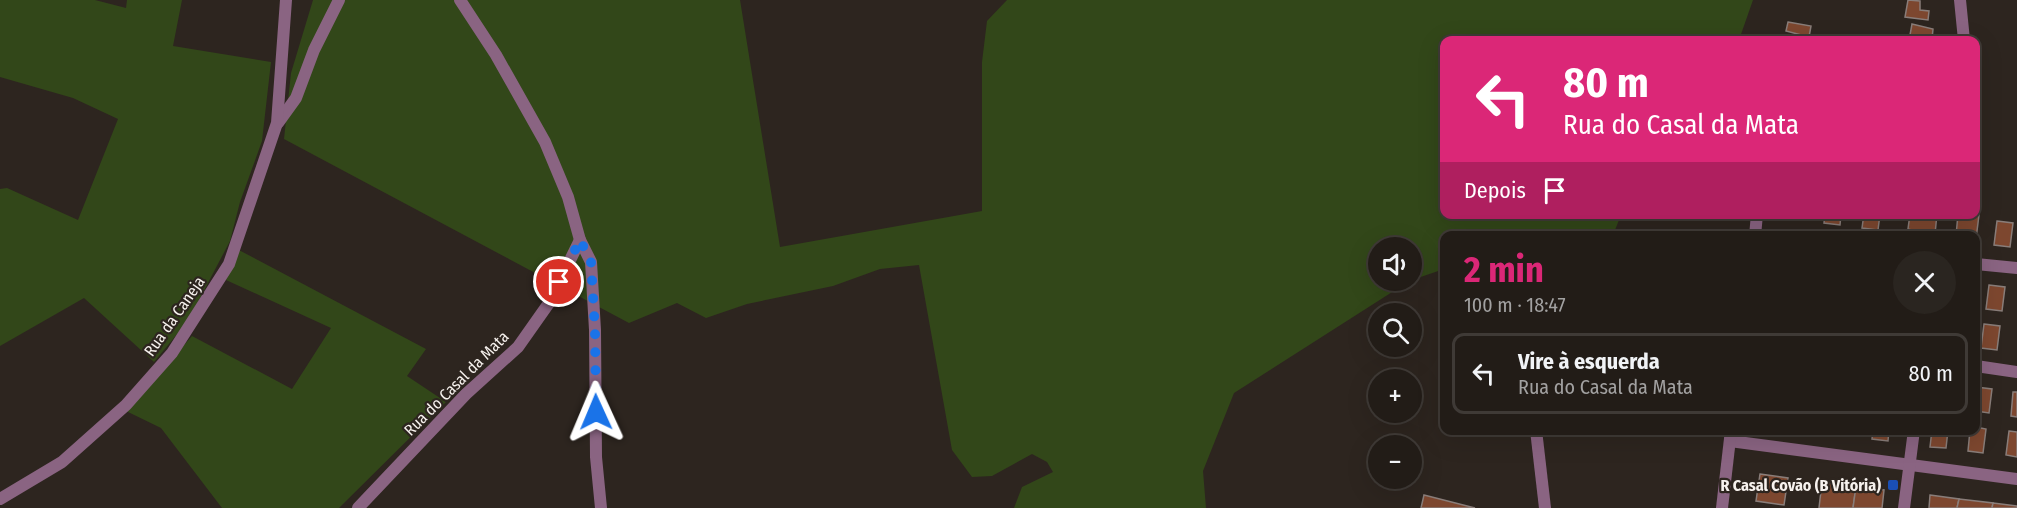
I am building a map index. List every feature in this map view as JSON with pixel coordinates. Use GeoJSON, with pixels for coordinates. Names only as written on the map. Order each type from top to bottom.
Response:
{"type":"FeatureCollection","features":[{"type":"Feature","properties":{"kind":"street"},"geometry":{"type":"LineString","coordinates":[[277,123],[286,0]]}},
{"type":"Feature","properties":{"kind":"street"},"geometry":{"type":"LineString","coordinates":[[277,123],[296,98],[314,50],[339,0]]}},
{"type":"Feature","properties":{"kind":"street"},"geometry":{"type":"LineString","coordinates":[[460,0],[496,55],[545,142],[568,197],[580,240],[591,262],[595,330],[596,457],[601,508]]}},
{"type":"Feature","properties":{"kind":"street"},"geometry":{"type":"LineString","coordinates":[[1960,0],[1964,36]]}},
{"type":"Feature","properties":{"kind":"street","name":"Rua da Caneja"},"geometry":{"type":"LineString","coordinates":[[0,499],[62,462],[126,405],[172,353],[229,264],[277,123]]}},
{"type":"Feature","properties":{"kind":"street","name":"Rua do Casal da Mata"},"geometry":{"type":"LineString","coordinates":[[358,508],[458,402],[518,347],[549,303],[580,240]]}},
{"type":"Feature","properties":{"kind":"street"},"geometry":{"type":"LineString","coordinates":[[1980,264],[2017,268]]}},
{"type":"Feature","properties":{"kind":"street"},"geometry":{"type":"LineString","coordinates":[[1980,367],[2017,372]]}},
{"type":"Feature","properties":{"kind":"street"},"geometry":{"type":"LineString","coordinates":[[1537,435],[1545,508]]}},
{"type":"Feature","properties":{"kind":"street"},"geometry":{"type":"LineString","coordinates":[[1904,508],[1913,435]]}},
{"type":"Feature","properties":{"kind":"street"},"geometry":{"type":"LineString","coordinates":[[1722,508],[1730,436],[1910,465],[2017,479]]}},
{"type":"Feature","properties":{"kind":"green space"},"geometry":{"type":"Polygon","coordinates":[[[0,0],[95,0],[126,8],[127,0],[182,0],[173,46],[271,62],[262,141],[240,202],[230,241],[188,321],[154,362],[84,298],[0,346],[0,189],[7,188],[78,220],[118,119],[73,98],[0,77],[0,0]]]}},
{"type":"Feature","properties":{"kind":"green space"},"geometry":{"type":"Polygon","coordinates":[[[313,0],[740,0],[780,247],[982,211],[982,62],[987,21],[1007,0],[1753,0],[1740,36],[1440,36],[1440,219],[1619,219],[1615,231],[1440,231],[1440,270],[1422,277],[1422,237],[1368,237],[1368,291],[1394,291],[1375,303],[1368,303],[1368,307],[1234,393],[1203,471],[1206,508],[1014,508],[1022,487],[1053,472],[1047,462],[1032,454],[992,476],[972,477],[952,450],[919,265],[880,269],[833,286],[747,304],[706,318],[677,303],[629,323],[284,139],[291,73],[313,0]]]}},
{"type":"Feature","properties":{"kind":"green space"},"geometry":{"type":"Polygon","coordinates":[[[237,249],[426,349],[407,376],[446,402],[339,508],[222,508],[161,428],[126,411],[192,336],[292,389],[331,328],[226,280],[237,249]]]}},
{"type":"Feature","properties":{"kind":"building"},"geometry":{"type":"Polygon","coordinates":[[[1908,0],[1920,1],[1920,10],[1929,11],[1928,20],[1905,17],[1908,0]]]}},
{"type":"Feature","properties":{"kind":"building"},"geometry":{"type":"Polygon","coordinates":[[[1788,22],[1811,26],[1809,36],[1786,31],[1788,22]]]}},
{"type":"Feature","properties":{"kind":"building"},"geometry":{"type":"Polygon","coordinates":[[[1912,24],[1933,29],[1932,36],[1910,35],[1912,24]]]}},
{"type":"Feature","properties":{"kind":"building"},"geometry":{"type":"Polygon","coordinates":[[[1824,219],[1841,219],[1840,225],[1824,223],[1824,219]]]}},
{"type":"Feature","properties":{"kind":"building"},"geometry":{"type":"Polygon","coordinates":[[[1863,219],[1879,219],[1878,230],[1862,228],[1863,219]]]}},
{"type":"Feature","properties":{"kind":"building"},"geometry":{"type":"Polygon","coordinates":[[[1909,219],[1936,219],[1935,231],[1908,229],[1909,219]]]}},
{"type":"Feature","properties":{"kind":"building"},"geometry":{"type":"Polygon","coordinates":[[[1958,219],[1978,219],[1977,231],[1956,231],[1958,219]]]}},
{"type":"Feature","properties":{"kind":"building"},"geometry":{"type":"Polygon","coordinates":[[[1997,221],[2013,223],[2010,247],[1994,245],[1997,221]]]}},
{"type":"Feature","properties":{"kind":"building"},"geometry":{"type":"Polygon","coordinates":[[[1989,285],[2005,287],[2002,311],[1986,309],[1989,285]]]}},
{"type":"Feature","properties":{"kind":"building"},"geometry":{"type":"Polygon","coordinates":[[[1984,324],[2000,326],[1997,350],[1981,348],[1984,324]]]}},
{"type":"Feature","properties":{"kind":"building"},"geometry":{"type":"Polygon","coordinates":[[[1980,388],[1992,389],[1989,413],[1980,412],[1980,388]]]}},
{"type":"Feature","properties":{"kind":"building"},"geometry":{"type":"Polygon","coordinates":[[[2013,392],[2017,392],[2017,417],[2011,416],[2013,392]]]}},
{"type":"Feature","properties":{"kind":"building"},"geometry":{"type":"Polygon","coordinates":[[[1980,428],[1986,429],[1983,453],[1968,451],[1970,435],[1980,435],[1980,428]]]}},
{"type":"Feature","properties":{"kind":"building"},"geometry":{"type":"Polygon","coordinates":[[[2009,431],[2017,432],[2017,457],[2006,455],[2009,431]]]}},
{"type":"Feature","properties":{"kind":"building"},"geometry":{"type":"Polygon","coordinates":[[[1872,435],[1889,435],[1888,441],[1872,439],[1872,435]]]}},
{"type":"Feature","properties":{"kind":"building"},"geometry":{"type":"Polygon","coordinates":[[[1931,435],[1947,435],[1946,448],[1930,447],[1931,435]]]}},
{"type":"Feature","properties":{"kind":"building"},"geometry":{"type":"Polygon","coordinates":[[[1760,474],[1788,478],[1784,505],[1756,501],[1760,474]]]}},
{"type":"Feature","properties":{"kind":"building"},"geometry":{"type":"Polygon","coordinates":[[[1822,482],[1856,486],[1853,508],[1819,508],[1822,482]]]}},
{"type":"Feature","properties":{"kind":"building"},"geometry":{"type":"Polygon","coordinates":[[[1856,486],[1884,490],[1882,508],[1853,508],[1856,486]]]}},
{"type":"Feature","properties":{"kind":"building"},"geometry":{"type":"Polygon","coordinates":[[[1424,495],[1475,508],[1421,508],[1424,495]]]}},
{"type":"Feature","properties":{"kind":"building"},"geometry":{"type":"Polygon","coordinates":[[[1930,495],[1959,499],[1957,508],[1929,508],[1930,495]]]}},
{"type":"Feature","properties":{"kind":"building"},"geometry":{"type":"Polygon","coordinates":[[[1959,499],[1993,503],[1992,508],[1957,508],[1959,499]]]}},
{"type":"Feature","properties":{"kind":"building"},"geometry":{"type":"Polygon","coordinates":[[[1993,503],[2017,506],[2017,508],[1992,508],[1993,503]]]}},
{"type":"Feature","properties":{"kind":"place","name":"R Casal Covão (B Vitória)"},"geometry":{"type":"Point","coordinates":[1893,485]}},
{"type":"Feature","properties":{"kind":"route"},"geometry":{"type":"LineString","coordinates":[[559,282],[580,240],[591,262],[596,412]]}}]}
